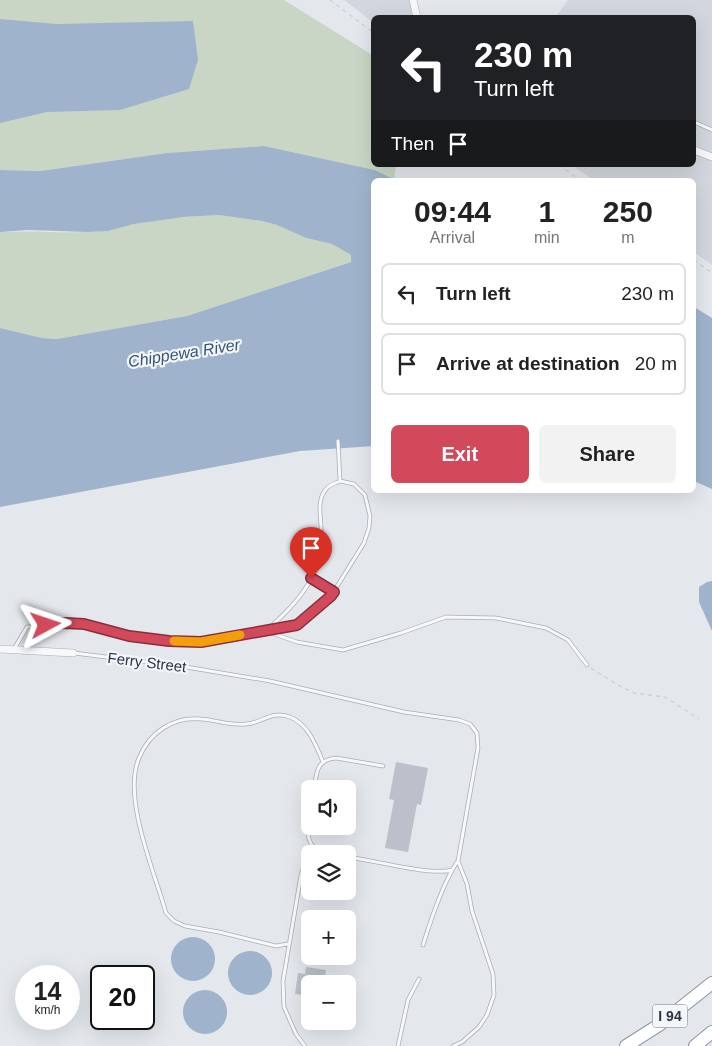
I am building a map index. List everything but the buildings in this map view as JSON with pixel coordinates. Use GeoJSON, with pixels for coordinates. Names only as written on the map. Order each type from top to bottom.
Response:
{"type":"FeatureCollection","features":[{"type":"Feature","properties":{"kind":"highway","name":"I 94"},"geometry":{"type":"LineString","coordinates":[[626,1046],[659,1025],[712,983]]}},
{"type":"Feature","properties":{"kind":"highway","name":"I 94"},"geometry":{"type":"LineString","coordinates":[[695,1046],[712,1032]]}},
{"type":"Feature","properties":{"kind":"street"},"geometry":{"type":"LineString","coordinates":[[413,0],[416,15]]}},
{"type":"Feature","properties":{"kind":"street"},"geometry":{"type":"LineString","coordinates":[[696,151],[712,157]]}},
{"type":"Feature","properties":{"kind":"street","name":"Ferry Street"},"geometry":{"type":"LineString","coordinates":[[0,649],[73,653]]}},
{"type":"Feature","properties":{"kind":"lane"},"geometry":{"type":"LineString","coordinates":[[696,123],[712,130]]}},
{"type":"Feature","properties":{"kind":"lane"},"geometry":{"type":"LineString","coordinates":[[338,441],[340,481]]}},
{"type":"Feature","properties":{"kind":"lane"},"geometry":{"type":"LineString","coordinates":[[14,649],[27,628],[65,623],[84,624],[129,636],[169,641],[201,642],[266,631],[297,625],[331,596],[364,543],[369,528],[370,516],[365,495],[354,484],[340,481],[327,487],[320,500],[320,539],[316,568],[293,604],[266,631]]}},
{"type":"Feature","properties":{"kind":"lane"},"geometry":{"type":"LineString","coordinates":[[311,578],[334,592]]}},
{"type":"Feature","properties":{"kind":"lane"},"geometry":{"type":"LineString","coordinates":[[266,631],[297,642],[343,650],[401,633],[446,617],[496,618],[546,628],[568,640],[587,665]]}},
{"type":"Feature","properties":{"kind":"lane","name":"Ferry Street"},"geometry":{"type":"LineString","coordinates":[[73,653],[186,667],[270,681],[404,712],[459,720],[470,724],[477,733],[478,748],[458,862]]}},
{"type":"Feature","properties":{"kind":"lane"},"geometry":{"type":"LineString","coordinates":[[288,944],[276,946],[185,926],[174,921],[166,913],[139,823],[134,795],[135,774],[138,759],[150,738],[161,728],[190,718],[240,725],[250,724],[272,715],[290,717],[300,722],[312,738],[323,762]]}},
{"type":"Feature","properties":{"kind":"lane"},"geometry":{"type":"LineString","coordinates":[[315,780],[320,763],[328,759],[336,758],[383,766]]}},
{"type":"Feature","properties":{"kind":"lane"},"geometry":{"type":"LineString","coordinates":[[356,858],[427,870],[444,872],[452,870]]}},
{"type":"Feature","properties":{"kind":"lane"},"geometry":{"type":"LineString","coordinates":[[423,946],[452,870],[458,862]]}},
{"type":"Feature","properties":{"kind":"lane"},"geometry":{"type":"LineString","coordinates":[[453,1046],[462,1042],[479,1027],[487,1015],[494,995],[493,974],[472,911],[467,884],[458,862]]}},
{"type":"Feature","properties":{"kind":"lane"},"geometry":{"type":"LineString","coordinates":[[301,875],[282,981],[284,1007],[296,1034],[305,1046]]}},
{"type":"Feature","properties":{"kind":"lane"},"geometry":{"type":"LineString","coordinates":[[398,1046],[408,1000],[419,979]]}},
{"type":"Feature","properties":{"kind":"path"},"geometry":{"type":"LineString","coordinates":[[330,0],[371,31]]}},
{"type":"Feature","properties":{"kind":"path"},"geometry":{"type":"LineString","coordinates":[[561,167],[577,178]]}},
{"type":"Feature","properties":{"kind":"path"},"geometry":{"type":"LineString","coordinates":[[696,261],[712,273]]}},
{"type":"Feature","properties":{"kind":"path"},"geometry":{"type":"LineString","coordinates":[[587,665],[634,693],[665,698],[699,719]]}},
{"type":"Feature","properties":{"kind":"shaded area"},"geometry":{"type":"Polygon","coordinates":[[[344,0],[413,0],[417,15],[371,15],[371,21],[344,0]]]}},
{"type":"Feature","properties":{"kind":"shaded area"},"geometry":{"type":"Polygon","coordinates":[[[568,0],[712,0],[712,265],[696,253],[696,178],[590,178],[575,167],[696,167],[696,15],[557,15],[568,0]]]}},
{"type":"Feature","properties":{"kind":"green space"},"geometry":{"type":"Polygon","coordinates":[[[0,0],[284,0],[371,54],[371,167],[396,167],[394,178],[390,178],[375,170],[264,146],[167,153],[40,171],[0,170],[0,0]]]}},
{"type":"Feature","properties":{"kind":"green space"},"geometry":{"type":"Polygon","coordinates":[[[219,215],[278,225],[306,238],[332,244],[351,255],[351,262],[187,316],[57,339],[42,338],[0,328],[0,232],[104,231],[155,221],[219,215]]]}},
{"type":"Feature","properties":{"kind":"water"},"geometry":{"type":"Polygon","coordinates":[[[0,19],[57,24],[193,21],[198,60],[189,89],[120,110],[47,112],[0,123],[0,19]]]}},
{"type":"Feature","properties":{"kind":"water","name":"Chippewa River"},"geometry":{"type":"Polygon","coordinates":[[[264,146],[375,170],[391,178],[371,178],[371,446],[300,451],[0,507],[0,328],[42,338],[57,339],[187,316],[351,262],[351,255],[332,244],[306,238],[277,225],[262,221],[219,215],[184,217],[134,224],[108,231],[28,230],[0,232],[0,170],[40,171],[167,153],[264,146]]]}},
{"type":"Feature","properties":{"kind":"water"},"geometry":{"type":"Polygon","coordinates":[[[696,308],[712,318],[712,489],[696,482],[696,308]]]}},
{"type":"Feature","properties":{"kind":"water"},"geometry":{"type":"Polygon","coordinates":[[[712,581],[712,631],[699,602],[699,587],[712,581]]]}},
{"type":"Feature","properties":{"kind":"water"},"geometry":{"type":"Polygon","coordinates":[[[193,937],[205,941],[211,947],[215,959],[211,971],[205,977],[193,981],[181,977],[175,971],[171,959],[175,947],[181,941],[193,937]]]}},
{"type":"Feature","properties":{"kind":"water"},"geometry":{"type":"Polygon","coordinates":[[[250,951],[262,955],[268,961],[272,973],[268,985],[262,991],[250,995],[238,991],[232,985],[228,973],[232,961],[238,955],[250,951]]]}},
{"type":"Feature","properties":{"kind":"water"},"geometry":{"type":"Polygon","coordinates":[[[205,990],[217,994],[223,1000],[227,1012],[223,1024],[217,1030],[205,1034],[193,1030],[187,1024],[183,1012],[187,1000],[193,994],[205,990]]]}},
{"type":"Feature","properties":{"kind":"slow traffic"},"geometry":{"type":"LineString","coordinates":[[174,641],[201,642],[240,635]]}},
{"type":"Feature","properties":{"kind":"route"},"geometry":{"type":"LineString","coordinates":[[46,625],[84,624],[129,636],[169,641],[201,642],[266,631],[297,625],[334,592],[311,578]]}}]}
